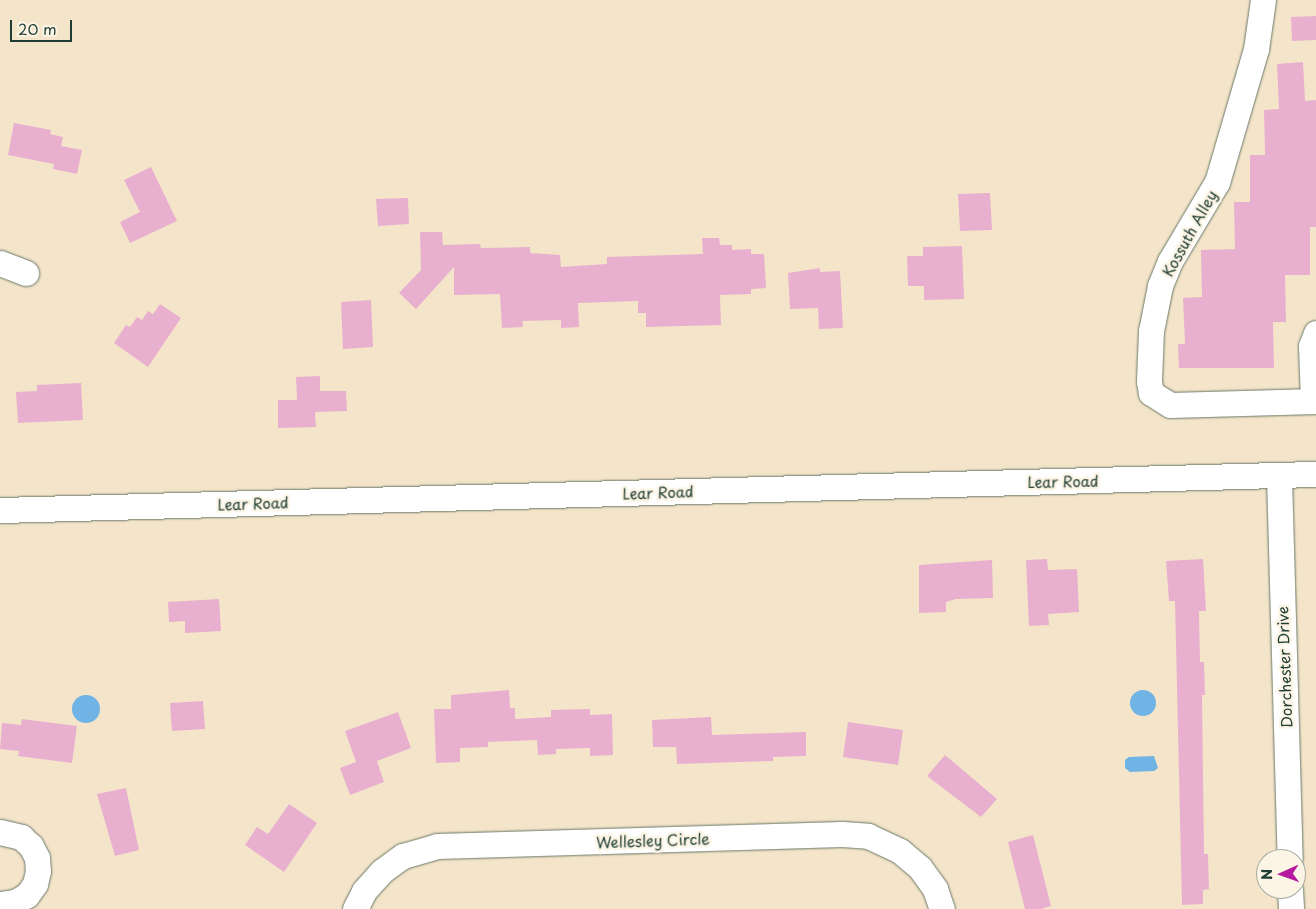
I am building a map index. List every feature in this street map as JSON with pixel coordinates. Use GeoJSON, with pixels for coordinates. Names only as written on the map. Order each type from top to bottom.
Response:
{"type":"FeatureCollection","features":[{"type":"Feature","properties":{"kind":"street","name":"Kossuth Alley"},"geometry":{"type":"LineString","coordinates":[[1263,0],[1256,49],[1217,182],[1170,261],[1160,286],[1151,331],[1149,380],[1151,393],[1170,405],[1314,401]]}},
{"type":"Feature","properties":{"kind":"street"},"geometry":{"type":"LineString","coordinates":[[0,263],[26,273]]}},
{"type":"Feature","properties":{"kind":"street"},"geometry":{"type":"LineString","coordinates":[[1314,401],[1311,346],[1316,333]]}},
{"type":"Feature","properties":{"kind":"street","name":"Lear Road"},"geometry":{"type":"LineString","coordinates":[[0,510],[1316,474]]}},
{"type":"Feature","properties":{"kind":"street","name":"Dorchester Drive"},"geometry":{"type":"LineString","coordinates":[[1279,476],[1290,849]]}},
{"type":"Feature","properties":{"kind":"street"},"geometry":{"type":"LineString","coordinates":[[0,832],[21,837],[31,846],[37,858],[38,871],[35,884],[27,895],[15,902],[2,906]]}},
{"type":"Feature","properties":{"kind":"street","name":"Wellesley Circle"},"geometry":{"type":"LineString","coordinates":[[355,909],[364,891],[382,871],[403,856],[437,846],[842,834],[868,836],[900,850],[920,868],[935,889],[942,909]]}},
{"type":"Feature","properties":{"kind":"water"},"geometry":{"type":"Polygon","coordinates":[[[1143,690],[1152,694],[1156,703],[1152,712],[1143,716],[1134,712],[1130,703],[1134,694],[1143,690]]]}},
{"type":"Feature","properties":{"kind":"water"},"geometry":{"type":"Polygon","coordinates":[[[86,695],[96,699],[100,709],[96,719],[86,723],[76,719],[72,709],[76,699],[86,695]]]}},
{"type":"Feature","properties":{"kind":"water"},"geometry":{"type":"Polygon","coordinates":[[[1154,756],[1158,768],[1154,771],[1130,772],[1125,768],[1125,760],[1129,757],[1154,756]]]}},
{"type":"Feature","properties":{"kind":"building"},"geometry":{"type":"Polygon","coordinates":[[[1316,16],[1316,40],[1292,41],[1291,17],[1316,16]]]}},
{"type":"Feature","properties":{"kind":"building"},"geometry":{"type":"Polygon","coordinates":[[[1303,62],[1305,101],[1316,100],[1316,227],[1310,227],[1310,275],[1285,275],[1286,322],[1273,322],[1274,368],[1179,368],[1178,344],[1185,344],[1183,298],[1202,297],[1201,250],[1235,249],[1234,202],[1250,202],[1250,155],[1265,155],[1264,110],[1279,109],[1277,64],[1303,62]]]}},
{"type":"Feature","properties":{"kind":"building"},"geometry":{"type":"Polygon","coordinates":[[[14,123],[51,130],[50,134],[63,137],[61,146],[82,150],[77,174],[53,169],[54,164],[8,155],[14,123]]]}},
{"type":"Feature","properties":{"kind":"building"},"geometry":{"type":"Polygon","coordinates":[[[151,167],[177,221],[130,243],[120,222],[140,212],[124,180],[151,167]]]}},
{"type":"Feature","properties":{"kind":"building"},"geometry":{"type":"Polygon","coordinates":[[[990,193],[992,230],[960,231],[958,194],[990,193]]]}},
{"type":"Feature","properties":{"kind":"building"},"geometry":{"type":"Polygon","coordinates":[[[408,198],[409,224],[378,226],[376,199],[408,198]]]}},
{"type":"Feature","properties":{"kind":"building"},"geometry":{"type":"Polygon","coordinates":[[[420,232],[442,232],[443,245],[480,244],[481,248],[530,247],[530,253],[560,255],[561,267],[607,264],[607,257],[703,254],[702,238],[719,238],[720,245],[732,245],[732,250],[751,249],[751,254],[764,254],[766,288],[751,289],[751,294],[720,295],[721,325],[646,327],[646,313],[638,313],[638,301],[578,303],[579,327],[561,328],[561,320],[522,321],[523,327],[502,328],[500,294],[454,295],[454,267],[416,309],[399,293],[421,270],[420,232]]]}},
{"type":"Feature","properties":{"kind":"building"},"geometry":{"type":"Polygon","coordinates":[[[962,246],[964,299],[924,300],[924,286],[908,286],[907,256],[923,256],[923,247],[962,246]]]}},
{"type":"Feature","properties":{"kind":"building"},"geometry":{"type":"Polygon","coordinates":[[[820,268],[820,272],[840,271],[843,328],[819,329],[818,308],[790,309],[788,273],[820,268]]]}},
{"type":"Feature","properties":{"kind":"building"},"geometry":{"type":"Polygon","coordinates":[[[371,300],[373,347],[343,349],[341,302],[371,300]]]}},
{"type":"Feature","properties":{"kind":"building"},"geometry":{"type":"Polygon","coordinates":[[[160,304],[181,318],[148,367],[114,343],[126,325],[130,327],[137,317],[142,320],[148,311],[153,314],[160,304]]]}},
{"type":"Feature","properties":{"kind":"building"},"geometry":{"type":"Polygon","coordinates":[[[320,376],[320,391],[346,391],[347,411],[315,412],[316,427],[278,428],[278,400],[297,400],[296,377],[320,376]]]}},
{"type":"Feature","properties":{"kind":"building"},"geometry":{"type":"Polygon","coordinates":[[[81,383],[83,420],[18,423],[16,392],[37,391],[37,385],[81,383]]]}},
{"type":"Feature","properties":{"kind":"building"},"geometry":{"type":"Polygon","coordinates":[[[1047,559],[1048,570],[1077,569],[1079,612],[1048,614],[1049,625],[1029,626],[1026,560],[1047,559]]]}},
{"type":"Feature","properties":{"kind":"building"},"geometry":{"type":"Polygon","coordinates":[[[1203,559],[1206,611],[1199,611],[1200,662],[1204,662],[1205,695],[1202,695],[1204,854],[1208,854],[1209,889],[1203,890],[1203,904],[1182,905],[1175,601],[1169,601],[1166,561],[1203,559]]]}},
{"type":"Feature","properties":{"kind":"building"},"geometry":{"type":"Polygon","coordinates":[[[992,560],[993,598],[956,599],[946,602],[946,612],[919,613],[919,565],[992,560]]]}},
{"type":"Feature","properties":{"kind":"building"},"geometry":{"type":"Polygon","coordinates":[[[219,599],[221,631],[185,633],[185,621],[169,622],[168,602],[219,599]]]}},
{"type":"Feature","properties":{"kind":"building"},"geometry":{"type":"Polygon","coordinates":[[[509,690],[510,708],[515,708],[515,719],[551,717],[551,710],[590,709],[590,715],[612,714],[613,755],[590,756],[590,748],[556,749],[556,754],[538,755],[537,740],[488,742],[488,747],[460,748],[460,762],[436,763],[434,709],[451,709],[451,695],[509,690]]]}},
{"type":"Feature","properties":{"kind":"building"},"geometry":{"type":"Polygon","coordinates":[[[203,701],[205,729],[172,731],[170,703],[203,701]]]}},
{"type":"Feature","properties":{"kind":"building"},"geometry":{"type":"Polygon","coordinates":[[[398,712],[411,748],[377,761],[384,782],[350,795],[340,768],[356,762],[345,731],[398,712]]]}},
{"type":"Feature","properties":{"kind":"building"},"geometry":{"type":"Polygon","coordinates":[[[711,717],[712,735],[806,732],[806,756],[773,757],[773,761],[677,764],[676,747],[653,747],[652,720],[711,717]]]}},
{"type":"Feature","properties":{"kind":"building"},"geometry":{"type":"Polygon","coordinates":[[[22,719],[77,726],[72,763],[18,756],[19,751],[0,749],[2,723],[21,725],[22,719]]]}},
{"type":"Feature","properties":{"kind":"building"},"geometry":{"type":"Polygon","coordinates":[[[848,722],[903,730],[898,765],[843,757],[848,722]]]}},
{"type":"Feature","properties":{"kind":"building"},"geometry":{"type":"Polygon","coordinates":[[[945,755],[997,799],[981,817],[927,776],[945,755]]]}},
{"type":"Feature","properties":{"kind":"building"},"geometry":{"type":"Polygon","coordinates":[[[126,788],[139,850],[115,856],[97,794],[126,788]]]}},
{"type":"Feature","properties":{"kind":"building"},"geometry":{"type":"Polygon","coordinates":[[[289,804],[317,823],[284,872],[245,845],[257,827],[268,834],[289,804]]]}},
{"type":"Feature","properties":{"kind":"building"},"geometry":{"type":"Polygon","coordinates":[[[1033,835],[1051,906],[1041,909],[1025,909],[1008,842],[1033,835]]]}}]}
